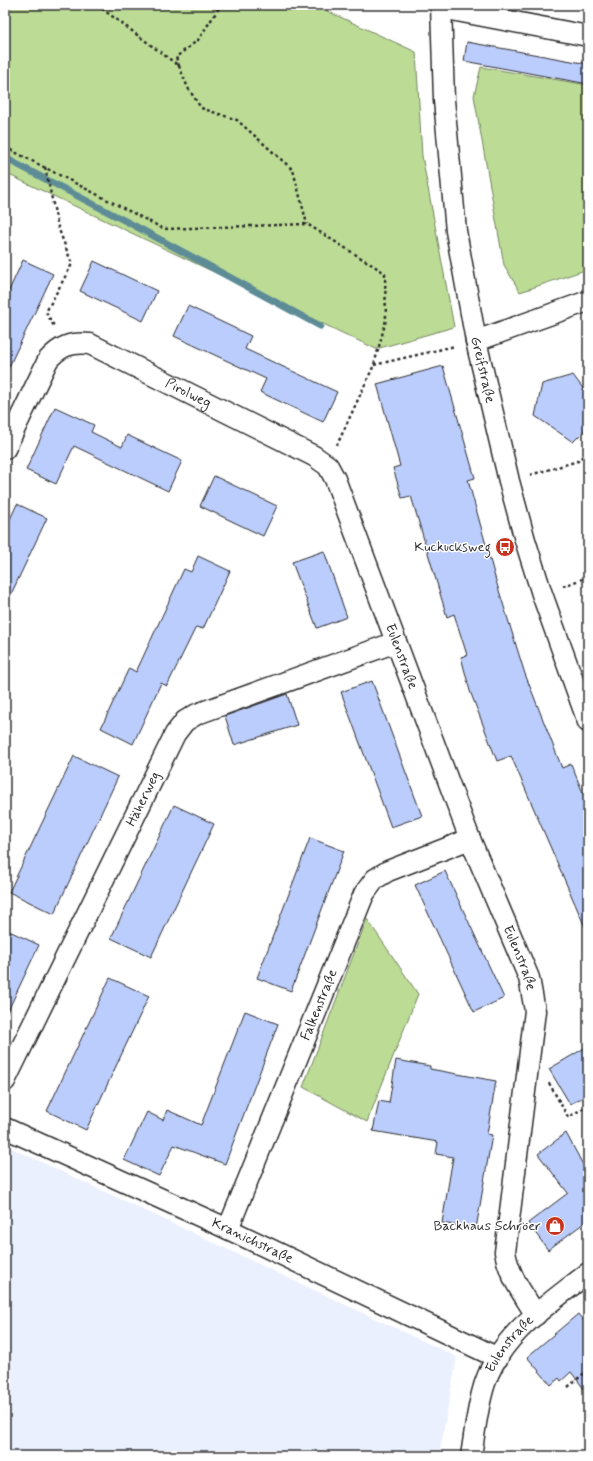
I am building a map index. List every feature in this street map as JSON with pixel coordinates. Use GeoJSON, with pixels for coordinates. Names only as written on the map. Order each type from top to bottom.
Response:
{"type":"FeatureCollection","features":[{"type":"Feature","properties":{"kind":"street"},"geometry":{"type":"LineString","coordinates":[[441,7],[588,36]]}},
{"type":"Feature","properties":{"kind":"street","name":"Greifstraße"},"geometry":{"type":"LineString","coordinates":[[441,7],[444,100],[456,231],[476,341],[509,481],[542,594],[588,722]]}},
{"type":"Feature","properties":{"kind":"street"},"geometry":{"type":"LineString","coordinates":[[476,341],[588,301]]}},
{"type":"Feature","properties":{"kind":"street","name":"Pirolweg"},"geometry":{"type":"LineString","coordinates":[[66,345],[77,343],[90,344],[314,456],[328,466]]}},
{"type":"Feature","properties":{"kind":"street"},"geometry":{"type":"LineString","coordinates":[[5,449],[48,360],[56,350],[66,345]]}},
{"type":"Feature","properties":{"kind":"street","name":"Eulenstraße"},"geometry":{"type":"LineString","coordinates":[[328,466],[335,479],[470,839],[529,978],[535,1011],[505,1252],[507,1267],[516,1284],[536,1314],[513,1335],[485,1382],[478,1412],[471,1456]]}},
{"type":"Feature","properties":{"kind":"street","name":"Häherweg"},"geometry":{"type":"LineString","coordinates":[[5,1081],[175,734],[186,721],[197,714],[396,642]]}},
{"type":"Feature","properties":{"kind":"street","name":"Falkenstraße"},"geometry":{"type":"LineString","coordinates":[[228,1229],[364,894],[375,879],[388,871],[470,839]]}},
{"type":"Feature","properties":{"kind":"street","name":"Kranichstraße"},"geometry":{"type":"LineString","coordinates":[[5,1128],[228,1229],[498,1358]]}},
{"type":"Feature","properties":{"kind":"street"},"geometry":{"type":"LineString","coordinates":[[536,1314],[588,1273]]}},
{"type":"Feature","properties":{"kind":"path"},"geometry":{"type":"LineString","coordinates":[[97,5],[178,66]]}},
{"type":"Feature","properties":{"kind":"path"},"geometry":{"type":"LineString","coordinates":[[221,5],[198,40],[176,57],[178,66],[188,88],[201,108],[237,120],[293,170],[307,224]]}},
{"type":"Feature","properties":{"kind":"path"},"geometry":{"type":"LineString","coordinates":[[5,147],[164,229],[307,224],[385,273],[386,320],[374,365],[328,466]]}},
{"type":"Feature","properties":{"kind":"path"},"geometry":{"type":"LineString","coordinates":[[45,167],[58,227],[72,264],[46,312],[66,345]]}},
{"type":"Feature","properties":{"kind":"path"},"geometry":{"type":"LineString","coordinates":[[374,365],[476,341]]}},
{"type":"Feature","properties":{"kind":"path"},"geometry":{"type":"LineString","coordinates":[[509,481],[578,461],[588,451]]}},
{"type":"Feature","properties":{"kind":"path"},"geometry":{"type":"LineString","coordinates":[[542,594],[588,577]]}},
{"type":"Feature","properties":{"kind":"path"},"geometry":{"type":"LineString","coordinates":[[527,1075],[547,1080],[568,1117],[588,1106]]}},
{"type":"Feature","properties":{"kind":"path"},"geometry":{"type":"LineString","coordinates":[[568,1387],[588,1370]]}},
{"type":"Feature","properties":{"kind":"shaded area"},"geometry":{"type":"Polygon","coordinates":[[[5,1145],[457,1357],[439,1456],[5,1456],[5,1145]]]}},
{"type":"Feature","properties":{"kind":"green space"},"geometry":{"type":"Polygon","coordinates":[[[5,5],[314,5],[416,52],[422,156],[454,327],[376,349],[5,173],[5,5]]]}},
{"type":"Feature","properties":{"kind":"green space"},"geometry":{"type":"Polygon","coordinates":[[[481,67],[588,85],[588,269],[520,292],[504,265],[474,96],[481,67]]]}},
{"type":"Feature","properties":{"kind":"green space"},"geometry":{"type":"Polygon","coordinates":[[[367,919],[418,994],[367,1122],[303,1087],[367,919]]]}},
{"type":"Feature","properties":{"kind":"building"},"geometry":{"type":"Polygon","coordinates":[[[467,42],[588,64],[588,84],[464,61],[467,42]]]}},
{"type":"Feature","properties":{"kind":"building"},"geometry":{"type":"Polygon","coordinates":[[[23,260],[53,274],[5,375],[5,299],[23,260]]]}},
{"type":"Feature","properties":{"kind":"building"},"geometry":{"type":"Polygon","coordinates":[[[94,261],[157,291],[143,321],[80,291],[94,261]]]}},
{"type":"Feature","properties":{"kind":"building"},"geometry":{"type":"Polygon","coordinates":[[[188,306],[251,336],[245,349],[337,392],[323,422],[260,392],[266,379],[174,336],[188,306]]]}},
{"type":"Feature","properties":{"kind":"building"},"geometry":{"type":"Polygon","coordinates":[[[443,366],[475,478],[468,480],[496,581],[525,674],[562,768],[571,764],[588,805],[588,934],[511,756],[497,761],[470,691],[461,657],[467,655],[454,614],[447,617],[411,496],[402,498],[393,468],[400,466],[377,384],[443,366]]]}},
{"type":"Feature","properties":{"kind":"building"},"geometry":{"type":"Polygon","coordinates":[[[573,375],[588,395],[588,427],[573,442],[535,416],[542,384],[573,375]]]}},
{"type":"Feature","properties":{"kind":"building"},"geometry":{"type":"Polygon","coordinates":[[[55,407],[94,425],[91,432],[122,447],[127,435],[182,461],[168,491],[74,446],[56,484],[26,470],[55,407]]]}},
{"type":"Feature","properties":{"kind":"building"},"geometry":{"type":"Polygon","coordinates":[[[214,476],[277,506],[263,536],[200,506],[214,476]]]}},
{"type":"Feature","properties":{"kind":"building"},"geometry":{"type":"Polygon","coordinates":[[[17,504],[47,518],[5,607],[5,530],[17,504]]]}},
{"type":"Feature","properties":{"kind":"building"},"geometry":{"type":"Polygon","coordinates":[[[324,551],[347,617],[317,628],[292,562],[324,551]]]}},
{"type":"Feature","properties":{"kind":"building"},"geometry":{"type":"Polygon","coordinates":[[[198,556],[230,571],[203,629],[196,627],[167,686],[161,683],[133,744],[101,728],[129,668],[136,672],[184,569],[191,572],[198,556]]]}},
{"type":"Feature","properties":{"kind":"building"},"geometry":{"type":"Polygon","coordinates":[[[372,681],[422,816],[391,827],[341,692],[372,681]]]}},
{"type":"Feature","properties":{"kind":"building"},"geometry":{"type":"Polygon","coordinates":[[[287,694],[297,725],[234,745],[225,716],[287,694]]]}},
{"type":"Feature","properties":{"kind":"building"},"geometry":{"type":"Polygon","coordinates":[[[74,756],[118,777],[54,914],[9,892],[74,756]]]}},
{"type":"Feature","properties":{"kind":"building"},"geometry":{"type":"Polygon","coordinates":[[[174,805],[214,824],[151,957],[111,938],[174,805]]]}},
{"type":"Feature","properties":{"kind":"building"},"geometry":{"type":"Polygon","coordinates":[[[310,838],[344,851],[291,991],[257,978],[310,838]]]}},
{"type":"Feature","properties":{"kind":"building"},"geometry":{"type":"Polygon","coordinates":[[[445,871],[504,998],[474,1012],[415,885],[445,871]]]}},
{"type":"Feature","properties":{"kind":"building"},"geometry":{"type":"Polygon","coordinates":[[[5,929],[39,945],[5,1017],[5,929]]]}},
{"type":"Feature","properties":{"kind":"building"},"geometry":{"type":"Polygon","coordinates":[[[110,978],[149,996],[86,1130],[47,1111],[110,978]]]}},
{"type":"Feature","properties":{"kind":"building"},"geometry":{"type":"Polygon","coordinates":[[[245,1011],[278,1024],[225,1164],[174,1145],[159,1176],[124,1160],[147,1112],[163,1120],[167,1110],[201,1125],[245,1011]]]}},
{"type":"Feature","properties":{"kind":"building"},"geometry":{"type":"Polygon","coordinates":[[[588,1046],[588,1095],[570,1104],[549,1069],[588,1046]]]}},
{"type":"Feature","properties":{"kind":"building"},"geometry":{"type":"Polygon","coordinates":[[[396,1060],[430,1066],[430,1069],[496,1081],[487,1134],[492,1135],[476,1229],[442,1223],[453,1157],[436,1154],[438,1142],[373,1131],[379,1101],[389,1103],[396,1060]]]}},
{"type":"Feature","properties":{"kind":"building"},"geometry":{"type":"Polygon","coordinates":[[[566,1133],[588,1174],[588,1220],[548,1250],[528,1223],[568,1193],[538,1154],[566,1133]]]}},
{"type":"Feature","properties":{"kind":"building"},"geometry":{"type":"Polygon","coordinates":[[[578,1314],[588,1326],[588,1394],[571,1372],[561,1381],[559,1378],[551,1385],[527,1357],[578,1314]]]}},
{"type":"Feature","properties":{"kind":"waterway"},"geometry":{"type":"LineString","coordinates":[[5,158],[320,326]]}},
{"type":"Feature","properties":{"kind":"place","name":"Kuckucksweg"},"geometry":{"type":"Point","coordinates":[505,547]}},
{"type":"Feature","properties":{"kind":"place","name":"Backhaus Schröer"},"geometry":{"type":"Point","coordinates":[555,1226]}}]}
